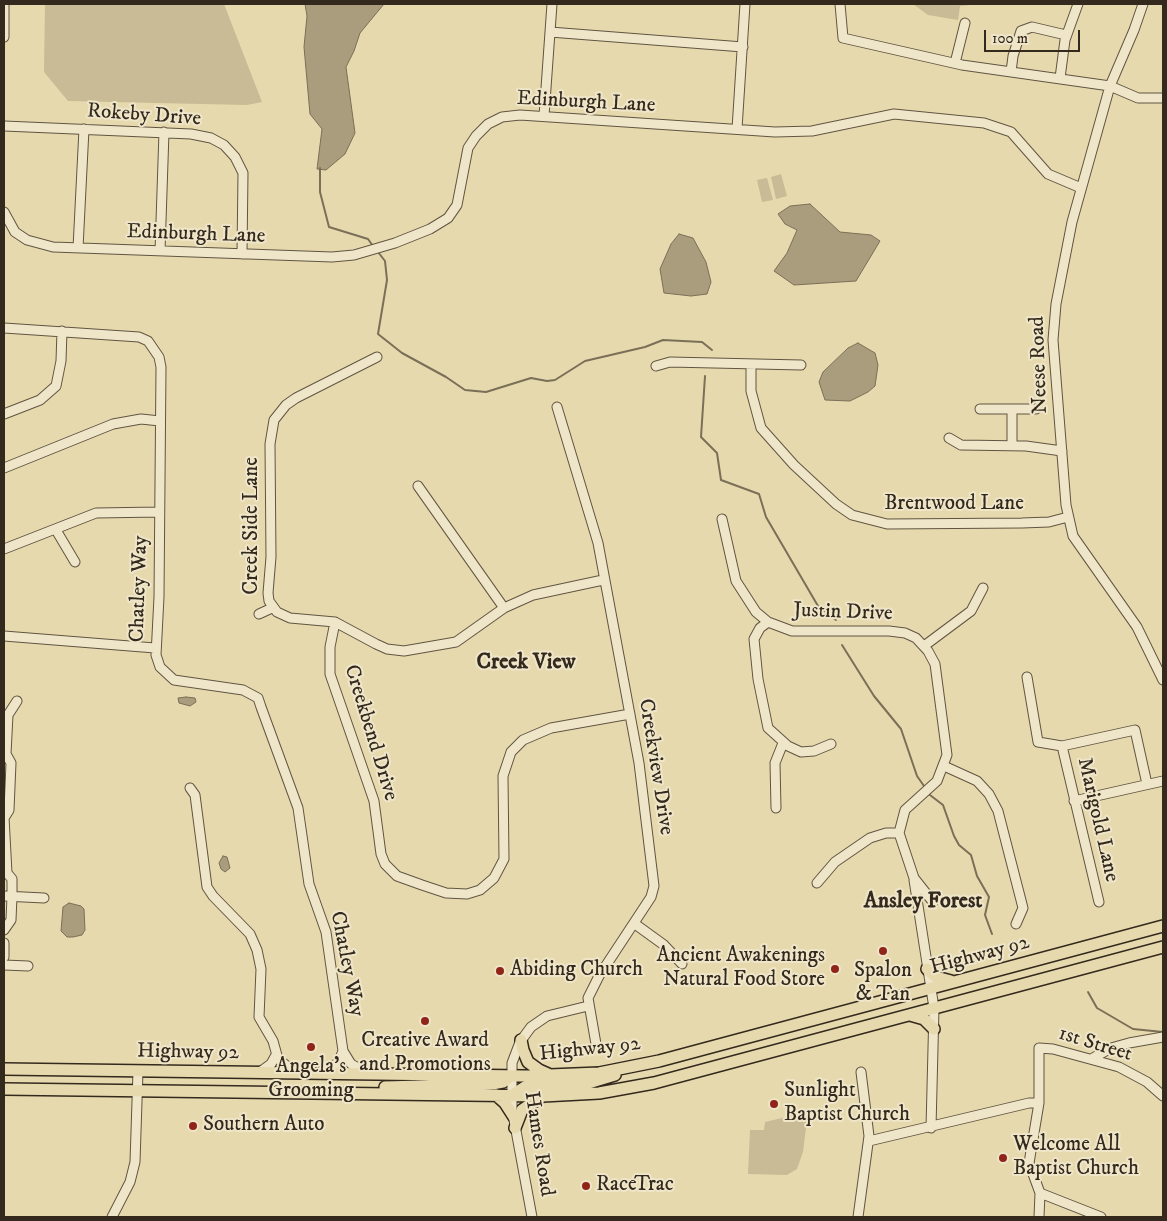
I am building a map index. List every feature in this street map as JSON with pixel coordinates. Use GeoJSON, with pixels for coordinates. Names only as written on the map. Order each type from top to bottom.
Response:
{"type":"FeatureCollection","features":[{"type":"Feature","properties":{"kind":"main road","name":"Highway 92"},"geometry":{"type":"LineString","coordinates":[[4,1069],[555,1076],[627,1068],[1163,926]]}},
{"type":"Feature","properties":{"kind":"main road"},"geometry":{"type":"LineString","coordinates":[[1134,955],[1163,939]]}},
{"type":"Feature","properties":{"kind":"main road","name":"Highway 92"},"geometry":{"type":"LineString","coordinates":[[4,1089],[511,1096],[588,1094],[634,1088],[1163,947]]}},
{"type":"Feature","properties":{"kind":"main road"},"geometry":{"type":"LineString","coordinates":[[927,969],[941,980],[958,981]]}},
{"type":"Feature","properties":{"kind":"main road"},"geometry":{"type":"LineString","coordinates":[[908,1015],[924,1019],[934,1029]]}},
{"type":"Feature","properties":{"kind":"main road"},"geometry":{"type":"LineString","coordinates":[[522,1040],[528,1062],[539,1070],[555,1076]]}},
{"type":"Feature","properties":{"kind":"main road"},"geometry":{"type":"LineString","coordinates":[[511,1096],[519,1089],[528,1086],[592,1083],[627,1068]]}},
{"type":"Feature","properties":{"kind":"main road"},"geometry":{"type":"LineString","coordinates":[[359,1094],[397,1086],[492,1084],[503,1082],[511,1076]]}},
{"type":"Feature","properties":{"kind":"main road"},"geometry":{"type":"LineString","coordinates":[[496,1095],[509,1107],[514,1116]]}},
{"type":"Feature","properties":{"kind":"main road"},"geometry":{"type":"LineString","coordinates":[[515,1128],[522,1110],[534,1100],[543,1096]]}},
{"type":"Feature","properties":{"kind":"street"},"geometry":{"type":"LineString","coordinates":[[4,4],[4,37]]}},
{"type":"Feature","properties":{"kind":"street"},"geometry":{"type":"LineString","coordinates":[[544,116],[552,4]]}},
{"type":"Feature","properties":{"kind":"street"},"geometry":{"type":"LineString","coordinates":[[737,129],[745,4]]}},
{"type":"Feature","properties":{"kind":"street"},"geometry":{"type":"LineString","coordinates":[[840,4],[843,38],[955,63],[1110,86],[1138,98],[1163,98]]}},
{"type":"Feature","properties":{"kind":"street"},"geometry":{"type":"LineString","coordinates":[[1060,78],[1066,34],[1078,4]]}},
{"type":"Feature","properties":{"kind":"street","name":"Neese Road"},"geometry":{"type":"LineString","coordinates":[[1143,4],[1110,86],[1069,237],[1053,326],[1054,363],[1068,517],[1077,543],[1137,627],[1163,680]]}},
{"type":"Feature","properties":{"kind":"street"},"geometry":{"type":"LineString","coordinates":[[955,63],[965,23]]}},
{"type":"Feature","properties":{"kind":"street"},"geometry":{"type":"LineString","coordinates":[[1012,72],[1013,56],[1022,31],[1032,28],[1066,34]]}},
{"type":"Feature","properties":{"kind":"street"},"geometry":{"type":"LineString","coordinates":[[550,32],[743,47]]}},
{"type":"Feature","properties":{"kind":"street","name":"Edinburgh Lane"},"geometry":{"type":"LineString","coordinates":[[4,212],[15,232],[27,240],[53,247],[332,258],[354,255],[395,243],[430,229],[448,218],[457,205],[468,148],[476,136],[488,124],[502,118],[520,115],[737,129],[812,131],[894,114],[984,124],[1012,132],[1048,174],[1082,188]]}},
{"type":"Feature","properties":{"kind":"street","name":"Rokeby Drive"},"geometry":{"type":"LineString","coordinates":[[4,126],[164,132],[211,138],[224,145],[235,157],[243,173],[242,254]]}},
{"type":"Feature","properties":{"kind":"street"},"geometry":{"type":"LineString","coordinates":[[78,248],[84,129]]}},
{"type":"Feature","properties":{"kind":"street"},"geometry":{"type":"LineString","coordinates":[[160,251],[164,132]]}},
{"type":"Feature","properties":{"kind":"street","name":"Chatley Way"},"geometry":{"type":"LineString","coordinates":[[4,328],[139,337],[148,341],[159,357],[161,367],[159,597],[155,648],[160,667],[174,680],[243,690],[258,698],[298,808],[304,836],[309,884],[326,932],[342,1051]]}},
{"type":"Feature","properties":{"kind":"street"},"geometry":{"type":"LineString","coordinates":[[4,414],[40,400],[56,386],[61,361],[62,331]]}},
{"type":"Feature","properties":{"kind":"street","name":"Creek Side Lane"},"geometry":{"type":"LineString","coordinates":[[377,357],[296,398],[286,405],[274,420],[270,444],[271,557],[268,594],[272,608],[290,618],[335,622],[387,649],[404,651],[456,642],[493,618],[504,608],[533,595],[603,580]]}},
{"type":"Feature","properties":{"kind":"street"},"geometry":{"type":"LineString","coordinates":[[656,366],[670,362],[801,365]]}},
{"type":"Feature","properties":{"kind":"street","name":"Brentwood Lane"},"geometry":{"type":"LineString","coordinates":[[751,364],[751,391],[761,428],[794,465],[836,504],[852,515],[887,524],[1049,522],[1068,517]]}},
{"type":"Feature","properties":{"kind":"street","name":"Creekview Drive"},"geometry":{"type":"LineString","coordinates":[[556,407],[594,526],[630,714],[645,804],[654,886],[652,897],[591,988],[588,1006]]}},
{"type":"Feature","properties":{"kind":"street"},"geometry":{"type":"LineString","coordinates":[[980,409],[1036,409]]}},
{"type":"Feature","properties":{"kind":"street"},"geometry":{"type":"LineString","coordinates":[[1012,409],[1012,446]]}},
{"type":"Feature","properties":{"kind":"street"},"geometry":{"type":"LineString","coordinates":[[4,468],[113,424],[141,419],[160,420]]}},
{"type":"Feature","properties":{"kind":"street"},"geometry":{"type":"LineString","coordinates":[[949,438],[961,445],[1012,446],[1062,451]]}},
{"type":"Feature","properties":{"kind":"street"},"geometry":{"type":"LineString","coordinates":[[418,486],[504,608]]}},
{"type":"Feature","properties":{"kind":"street"},"geometry":{"type":"LineString","coordinates":[[4,549],[96,513],[159,512]]}},
{"type":"Feature","properties":{"kind":"street","name":"Justin Drive"},"geometry":{"type":"LineString","coordinates":[[722,519],[736,581],[756,612],[768,622],[792,630],[897,632],[916,638],[924,646]]}},
{"type":"Feature","properties":{"kind":"street"},"geometry":{"type":"LineString","coordinates":[[56,530],[75,562]]}},
{"type":"Feature","properties":{"kind":"street"},"geometry":{"type":"LineString","coordinates":[[931,1128],[934,1008],[929,989],[914,878],[899,833],[905,810],[937,780],[947,755],[935,664],[924,646],[938,638],[971,611],[982,588]]}},
{"type":"Feature","properties":{"kind":"street"},"geometry":{"type":"LineString","coordinates":[[259,614],[272,608]]}},
{"type":"Feature","properties":{"kind":"street","name":"Creekbend Drive"},"geometry":{"type":"LineString","coordinates":[[335,622],[330,647],[330,674],[374,801],[381,854],[385,864],[397,876],[422,886],[446,893],[467,894],[480,890],[494,878],[504,859],[503,776],[511,752],[523,740],[551,728],[630,714]]}},
{"type":"Feature","properties":{"kind":"street"},"geometry":{"type":"LineString","coordinates":[[768,622],[760,628],[754,640],[758,679],[768,728],[783,743],[801,752],[814,751],[831,744]]}},
{"type":"Feature","properties":{"kind":"street"},"geometry":{"type":"LineString","coordinates":[[4,636],[155,648]]}},
{"type":"Feature","properties":{"kind":"street"},"geometry":{"type":"LineString","coordinates":[[1027,677],[1038,742],[1062,746],[1135,730],[1147,784]]}},
{"type":"Feature","properties":{"kind":"street"},"geometry":{"type":"LineString","coordinates":[[5,925],[11,920],[8,896],[12,879],[6,875],[4,818],[9,810],[11,763],[5,756],[8,715],[17,702]]}},
{"type":"Feature","properties":{"kind":"street"},"geometry":{"type":"LineString","coordinates":[[776,808],[775,763],[783,743]]}},
{"type":"Feature","properties":{"kind":"street","name":"Marigold Lane"},"geometry":{"type":"LineString","coordinates":[[1062,746],[1098,902]]}},
{"type":"Feature","properties":{"kind":"street"},"geometry":{"type":"LineString","coordinates":[[944,766],[976,782],[989,794],[998,812],[1023,908],[1016,924]]}},
{"type":"Feature","properties":{"kind":"street"},"geometry":{"type":"LineString","coordinates":[[1074,800],[1163,781]]}},
{"type":"Feature","properties":{"kind":"street"},"geometry":{"type":"LineString","coordinates":[[190,788],[195,795],[207,887],[213,896],[250,934],[257,950],[262,982],[259,1017],[273,1042],[276,1055],[283,1065],[297,1073]]}},
{"type":"Feature","properties":{"kind":"street"},"geometry":{"type":"LineString","coordinates":[[817,883],[835,862],[870,838],[886,833],[899,833]]}},
{"type":"Feature","properties":{"kind":"street"},"geometry":{"type":"LineString","coordinates":[[914,878],[933,902]]}},
{"type":"Feature","properties":{"kind":"street"},"geometry":{"type":"LineString","coordinates":[[8,896],[44,898]]}},
{"type":"Feature","properties":{"kind":"street"},"geometry":{"type":"LineString","coordinates":[[634,924],[664,945],[682,964]]}},
{"type":"Feature","properties":{"kind":"street"},"geometry":{"type":"LineString","coordinates":[[4,943],[4,957]]}},
{"type":"Feature","properties":{"kind":"street"},"geometry":{"type":"LineString","coordinates":[[4,965],[28,966]]}},
{"type":"Feature","properties":{"kind":"street"},"geometry":{"type":"LineString","coordinates":[[511,1076],[514,1056],[522,1040],[531,1027],[547,1016],[588,1006],[596,1044]]}},
{"type":"Feature","properties":{"kind":"street"},"geometry":{"type":"LineString","coordinates":[[1093,1058],[1120,1046],[1163,1037]]}},
{"type":"Feature","properties":{"kind":"street","name":"1st Street"},"geometry":{"type":"LineString","coordinates":[[1040,1103],[1039,1048],[1053,1049],[1093,1058],[1119,1067],[1147,1082],[1163,1096]]}},
{"type":"Feature","properties":{"kind":"street"},"geometry":{"type":"LineString","coordinates":[[318,1073],[338,1063],[342,1051]]}},
{"type":"Feature","properties":{"kind":"street"},"geometry":{"type":"LineString","coordinates":[[342,1051],[352,1064],[370,1074]]}},
{"type":"Feature","properties":{"kind":"street"},"geometry":{"type":"LineString","coordinates":[[260,1072],[271,1064],[276,1055]]}},
{"type":"Feature","properties":{"kind":"street"},"geometry":{"type":"LineString","coordinates":[[112,1217],[130,1182],[134,1168],[138,1071]]}},
{"type":"Feature","properties":{"kind":"street"},"geometry":{"type":"LineString","coordinates":[[858,1217],[869,1141],[861,1072]]}},
{"type":"Feature","properties":{"kind":"street","name":"Hames Road"},"geometry":{"type":"LineString","coordinates":[[511,1076],[511,1096],[515,1128],[532,1217]]}},
{"type":"Feature","properties":{"kind":"street"},"geometry":{"type":"LineString","coordinates":[[869,1141],[931,1128],[1029,1103],[1040,1103],[1029,1163],[1040,1193],[1039,1217]]}},
{"type":"Feature","properties":{"kind":"street"},"geometry":{"type":"LineString","coordinates":[[1040,1193],[1101,1217]]}},
{"type":"Feature","properties":{"kind":"shaded area"},"geometry":{"type":"Polygon","coordinates":[[[45,4],[224,4],[262,102],[247,105],[68,101],[44,72],[45,4]]]}},
{"type":"Feature","properties":{"kind":"shaded area"},"geometry":{"type":"Polygon","coordinates":[[[305,4],[384,4],[360,33],[346,67],[355,133],[345,154],[326,170],[317,169],[322,129],[310,114],[304,47],[307,16],[305,4]]]}},
{"type":"Feature","properties":{"kind":"shaded area"},"geometry":{"type":"Polygon","coordinates":[[[913,4],[981,4],[960,6],[958,20],[928,15],[913,4]]]}},
{"type":"Feature","properties":{"kind":"shaded area"},"geometry":{"type":"Polygon","coordinates":[[[781,174],[787,196],[776,199],[771,177],[781,174]]]}},
{"type":"Feature","properties":{"kind":"shaded area"},"geometry":{"type":"Polygon","coordinates":[[[767,178],[773,200],[762,202],[757,180],[767,178]]]}},
{"type":"Feature","properties":{"kind":"shaded area"},"geometry":{"type":"Polygon","coordinates":[[[810,204],[840,232],[871,235],[880,241],[856,281],[794,285],[774,271],[787,253],[797,230],[785,224],[778,214],[790,206],[810,204]]]}},
{"type":"Feature","properties":{"kind":"shaded area"},"geometry":{"type":"Polygon","coordinates":[[[679,234],[693,238],[706,262],[711,282],[707,294],[691,296],[664,293],[660,269],[671,244],[679,234]]]}},
{"type":"Feature","properties":{"kind":"shaded area"},"geometry":{"type":"Polygon","coordinates":[[[858,343],[875,353],[878,365],[875,386],[868,392],[850,401],[825,400],[819,382],[823,372],[848,348],[858,343]]]}},
{"type":"Feature","properties":{"kind":"shaded area"},"geometry":{"type":"Polygon","coordinates":[[[178,698],[195,698],[196,702],[190,706],[179,703],[178,698]]]}},
{"type":"Feature","properties":{"kind":"shaded area"},"geometry":{"type":"Polygon","coordinates":[[[223,856],[227,857],[230,868],[225,872],[221,869],[219,863],[223,856]]]}},
{"type":"Feature","properties":{"kind":"shaded area"},"geometry":{"type":"Polygon","coordinates":[[[69,903],[81,906],[84,909],[85,930],[82,935],[67,937],[61,931],[63,907],[69,903]]]}},
{"type":"Feature","properties":{"kind":"shaded area"},"geometry":{"type":"Polygon","coordinates":[[[808,1112],[803,1152],[797,1169],[787,1175],[748,1174],[750,1130],[764,1130],[765,1122],[808,1112]]]}},
{"type":"Feature","properties":{"kind":"waterway"},"geometry":{"type":"LineString","coordinates":[[320,168],[320,192],[329,227],[368,239],[373,246]]}},
{"type":"Feature","properties":{"kind":"waterway"},"geometry":{"type":"LineString","coordinates":[[378,252],[385,261],[387,280],[378,334],[402,353],[446,377],[465,390],[486,392],[531,378],[547,381],[555,380],[585,361],[645,347],[663,340],[702,342],[712,350]]}},
{"type":"Feature","properties":{"kind":"waterway"},"geometry":{"type":"LineString","coordinates":[[705,376],[701,437],[717,453],[721,480],[759,494],[766,517],[818,606],[836,620]]}},
{"type":"Feature","properties":{"kind":"waterway"},"geometry":{"type":"LineString","coordinates":[[842,645],[874,696],[901,729],[917,776],[924,786]]}},
{"type":"Feature","properties":{"kind":"waterway"},"geometry":{"type":"LineString","coordinates":[[930,795],[943,805],[959,845],[971,855],[977,876],[989,897],[985,915],[992,934]]}},
{"type":"Feature","properties":{"kind":"waterway"},"geometry":{"type":"LineString","coordinates":[[1088,992],[1097,1008],[1133,1029],[1163,1032]]}},
{"type":"Feature","properties":{"kind":"place","name":"Spalon & Tan"},"geometry":{"type":"Point","coordinates":[883,951]}},
{"type":"Feature","properties":{"kind":"place","name":"Ancient Awakenings Natural Food Store"},"geometry":{"type":"Point","coordinates":[835,969]}},
{"type":"Feature","properties":{"kind":"place","name":"Abiding Church"},"geometry":{"type":"Point","coordinates":[500,971]}},
{"type":"Feature","properties":{"kind":"place","name":"Creative Award and Promotions"},"geometry":{"type":"Point","coordinates":[425,1021]}},
{"type":"Feature","properties":{"kind":"place","name":"Angela's Grooming"},"geometry":{"type":"Point","coordinates":[311,1047]}},
{"type":"Feature","properties":{"kind":"place","name":"Sunlight Baptist Church"},"geometry":{"type":"Point","coordinates":[774,1104]}},
{"type":"Feature","properties":{"kind":"place","name":"Southern Auto"},"geometry":{"type":"Point","coordinates":[193,1126]}},
{"type":"Feature","properties":{"kind":"place","name":"Welcome All Baptist Church"},"geometry":{"type":"Point","coordinates":[1003,1158]}},
{"type":"Feature","properties":{"kind":"place","name":"RaceTrac"},"geometry":{"type":"Point","coordinates":[586,1186]}},
{"type":"Feature","properties":{"kind":"district","name":"Creek View"},"geometry":{"type":"Point","coordinates":[526,663]}},
{"type":"Feature","properties":{"kind":"district","name":"Ansley Forest"},"geometry":{"type":"Point","coordinates":[923,902]}}]}
